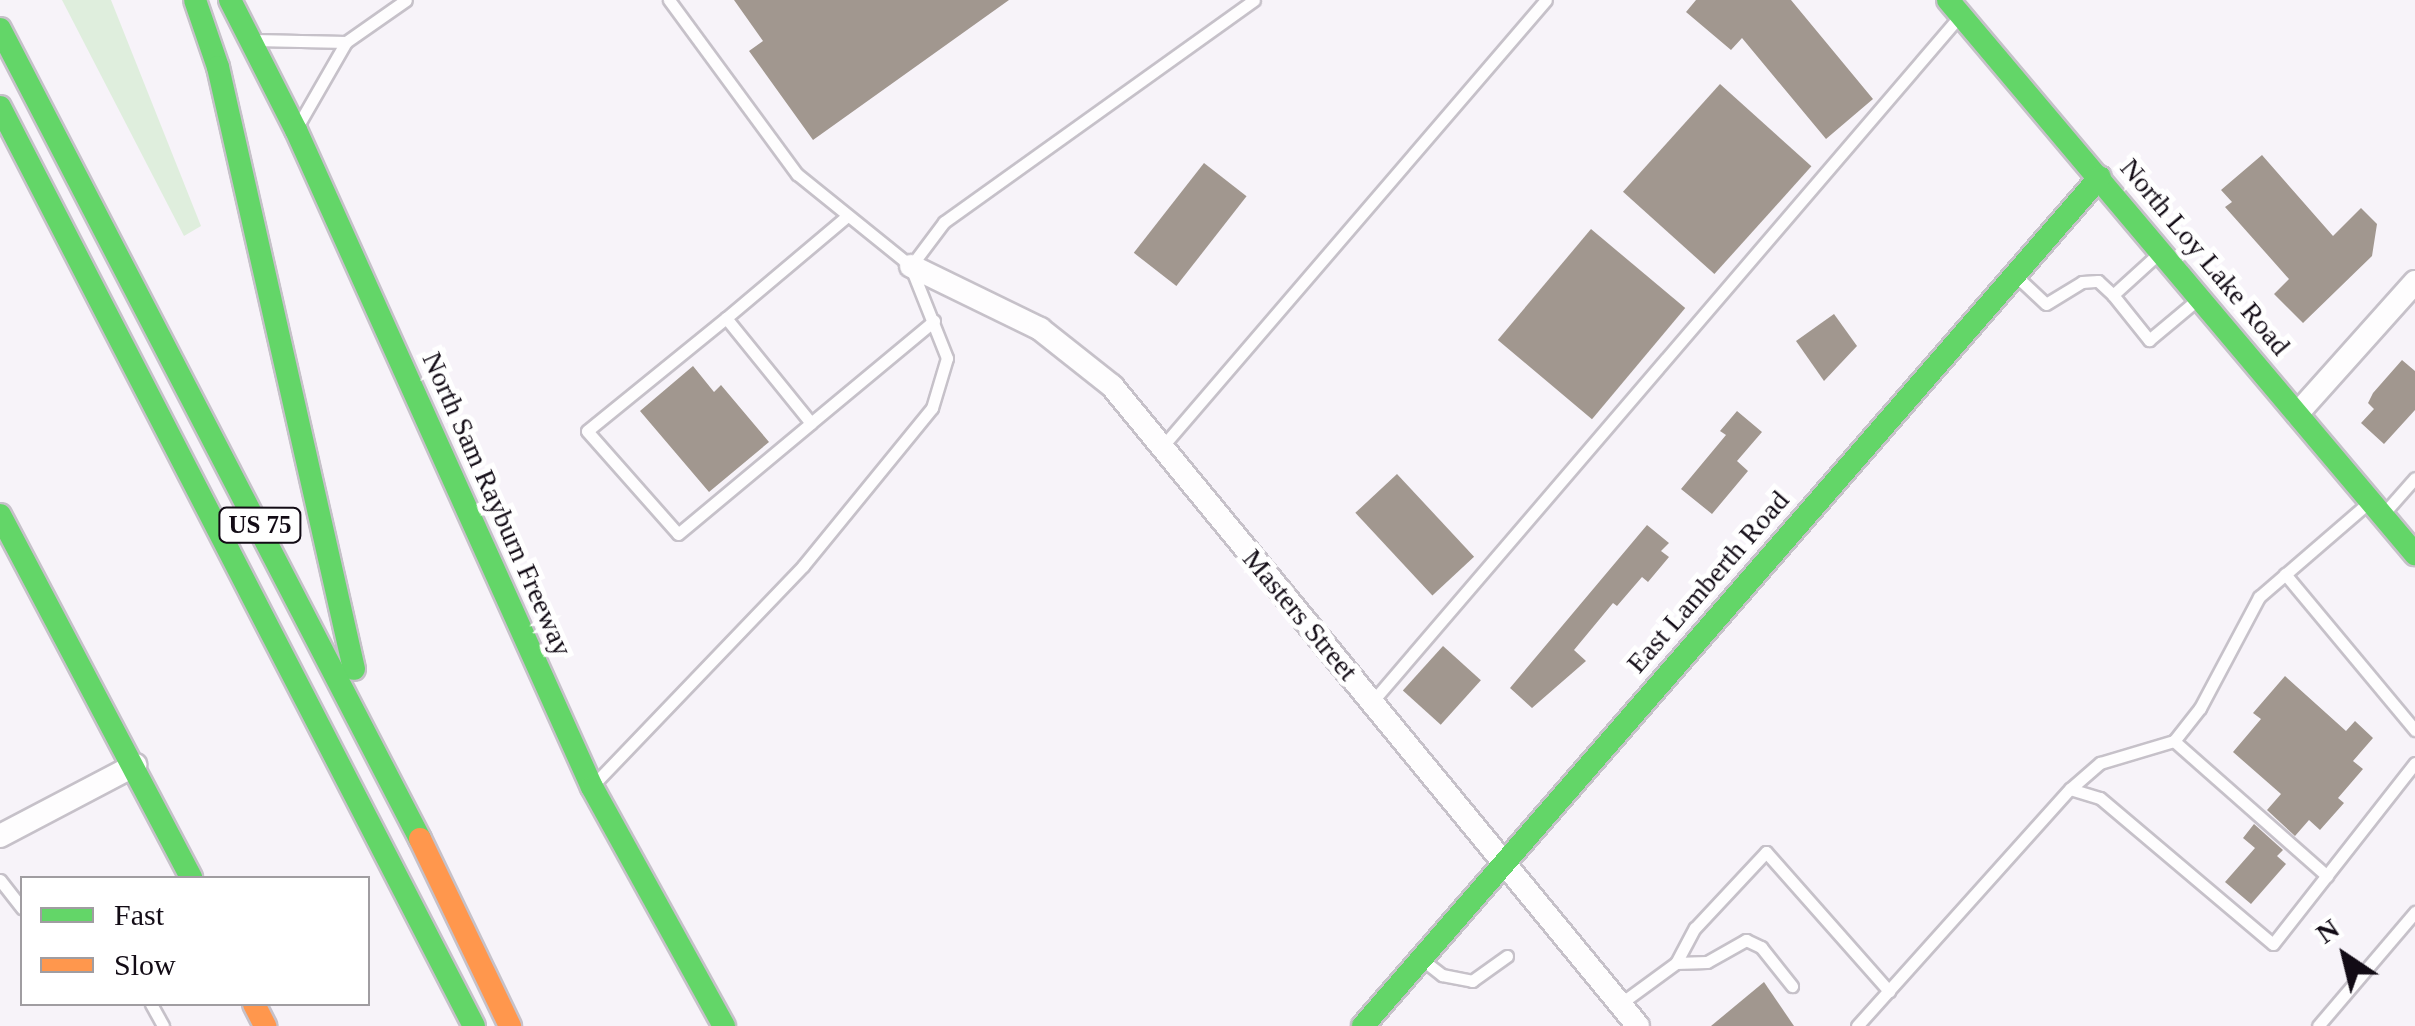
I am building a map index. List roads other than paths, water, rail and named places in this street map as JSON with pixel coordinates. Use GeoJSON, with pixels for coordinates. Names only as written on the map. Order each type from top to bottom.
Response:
{"type":"FeatureCollection","features":[{"type":"Feature","properties":{"kind":"main road"},"geometry":{"type":"LineString","coordinates":[[195,0],[218,67],[373,742]]}},
{"type":"Feature","properties":{"kind":"main road","name":"North Sam Rayburn Freeway"},"geometry":{"type":"LineString","coordinates":[[230,0],[296,130],[592,787],[724,1026]]}},
{"type":"Feature","properties":{"kind":"main road","name":"North Loy Lake Road"},"geometry":{"type":"LineString","coordinates":[[1954,7],[2415,554]]}},
{"type":"Feature","properties":{"kind":"main road","name":"US 75"},"geometry":{"type":"LineString","coordinates":[[0,29],[373,742],[510,1026]]}},
{"type":"Feature","properties":{"kind":"main road","name":"US 75"},"geometry":{"type":"LineString","coordinates":[[0,107],[474,1026]]}},
{"type":"Feature","properties":{"kind":"main road","name":"East Lamberth Road"},"geometry":{"type":"LineString","coordinates":[[1362,1026],[2100,177]]}},
{"type":"Feature","properties":{"kind":"main road"},"geometry":{"type":"LineString","coordinates":[[0,516],[190,876]]}},
{"type":"Feature","properties":{"kind":"street","name":"Masters Street"},"geometry":{"type":"LineString","coordinates":[[910,266],[1040,328],[1112,386],[1638,1026]]}},
{"type":"Feature","properties":{"kind":"street"},"geometry":{"type":"LineString","coordinates":[[2297,414],[2415,282]]}},
{"type":"Feature","properties":{"kind":"street"},"geometry":{"type":"LineString","coordinates":[[0,836],[134,766]]}},
{"type":"Feature","properties":{"kind":"lane"},"geometry":{"type":"LineString","coordinates":[[296,130],[346,42],[406,0]]}},
{"type":"Feature","properties":{"kind":"lane"},"geometry":{"type":"LineString","coordinates":[[592,787],[803,566],[932,408],[947,358],[910,266],[797,174],[668,0]]}},
{"type":"Feature","properties":{"kind":"lane"},"geometry":{"type":"LineString","coordinates":[[910,266],[944,222],[1254,0]]}},
{"type":"Feature","properties":{"kind":"lane"},"geometry":{"type":"LineString","coordinates":[[1162,447],[1546,0]]}},
{"type":"Feature","properties":{"kind":"lane"},"geometry":{"type":"LineString","coordinates":[[1372,702],[1954,7]]}},
{"type":"Feature","properties":{"kind":"lane"},"geometry":{"type":"LineString","coordinates":[[250,40],[346,42]]}},
{"type":"Feature","properties":{"kind":"lane"},"geometry":{"type":"LineString","coordinates":[[846,217],[588,431],[678,534],[934,321]]}},
{"type":"Feature","properties":{"kind":"lane"},"geometry":{"type":"LineString","coordinates":[[2113,294],[2161,251]]}},
{"type":"Feature","properties":{"kind":"lane"},"geometry":{"type":"LineString","coordinates":[[2015,275],[2046,304],[2082,282],[2098,281],[2149,340],[2200,298]]}},
{"type":"Feature","properties":{"kind":"lane"},"geometry":{"type":"LineString","coordinates":[[726,318],[810,423]]}},
{"type":"Feature","properties":{"kind":"lane"},"geometry":{"type":"LineString","coordinates":[[1857,1026],[2070,788],[2100,762],[2174,741],[2200,708],[2259,597],[2284,574],[2415,478]]}},
{"type":"Feature","properties":{"kind":"lane"},"geometry":{"type":"LineString","coordinates":[[2284,574],[2415,730]]}},
{"type":"Feature","properties":{"kind":"lane"},"geometry":{"type":"LineString","coordinates":[[2174,741],[2327,876]]}},
{"type":"Feature","properties":{"kind":"lane"},"geometry":{"type":"LineString","coordinates":[[2070,788],[2100,798],[2273,944],[2415,763]]}},
{"type":"Feature","properties":{"kind":"lane"},"geometry":{"type":"LineString","coordinates":[[1620,1004],[1676,964],[1694,928],[1766,852],[1889,991]]}},
{"type":"Feature","properties":{"kind":"lane"},"geometry":{"type":"LineString","coordinates":[[0,880],[20,905]]}},
{"type":"Feature","properties":{"kind":"lane"},"geometry":{"type":"LineString","coordinates":[[2318,1026],[2415,912]]}},
{"type":"Feature","properties":{"kind":"lane"},"geometry":{"type":"LineString","coordinates":[[1676,964],[1707,962],[1746,940],[1761,947],[1792,986]]}},
{"type":"Feature","properties":{"kind":"lane"},"geometry":{"type":"LineString","coordinates":[[1420,959],[1442,975],[1472,981],[1506,956]]}}]}
